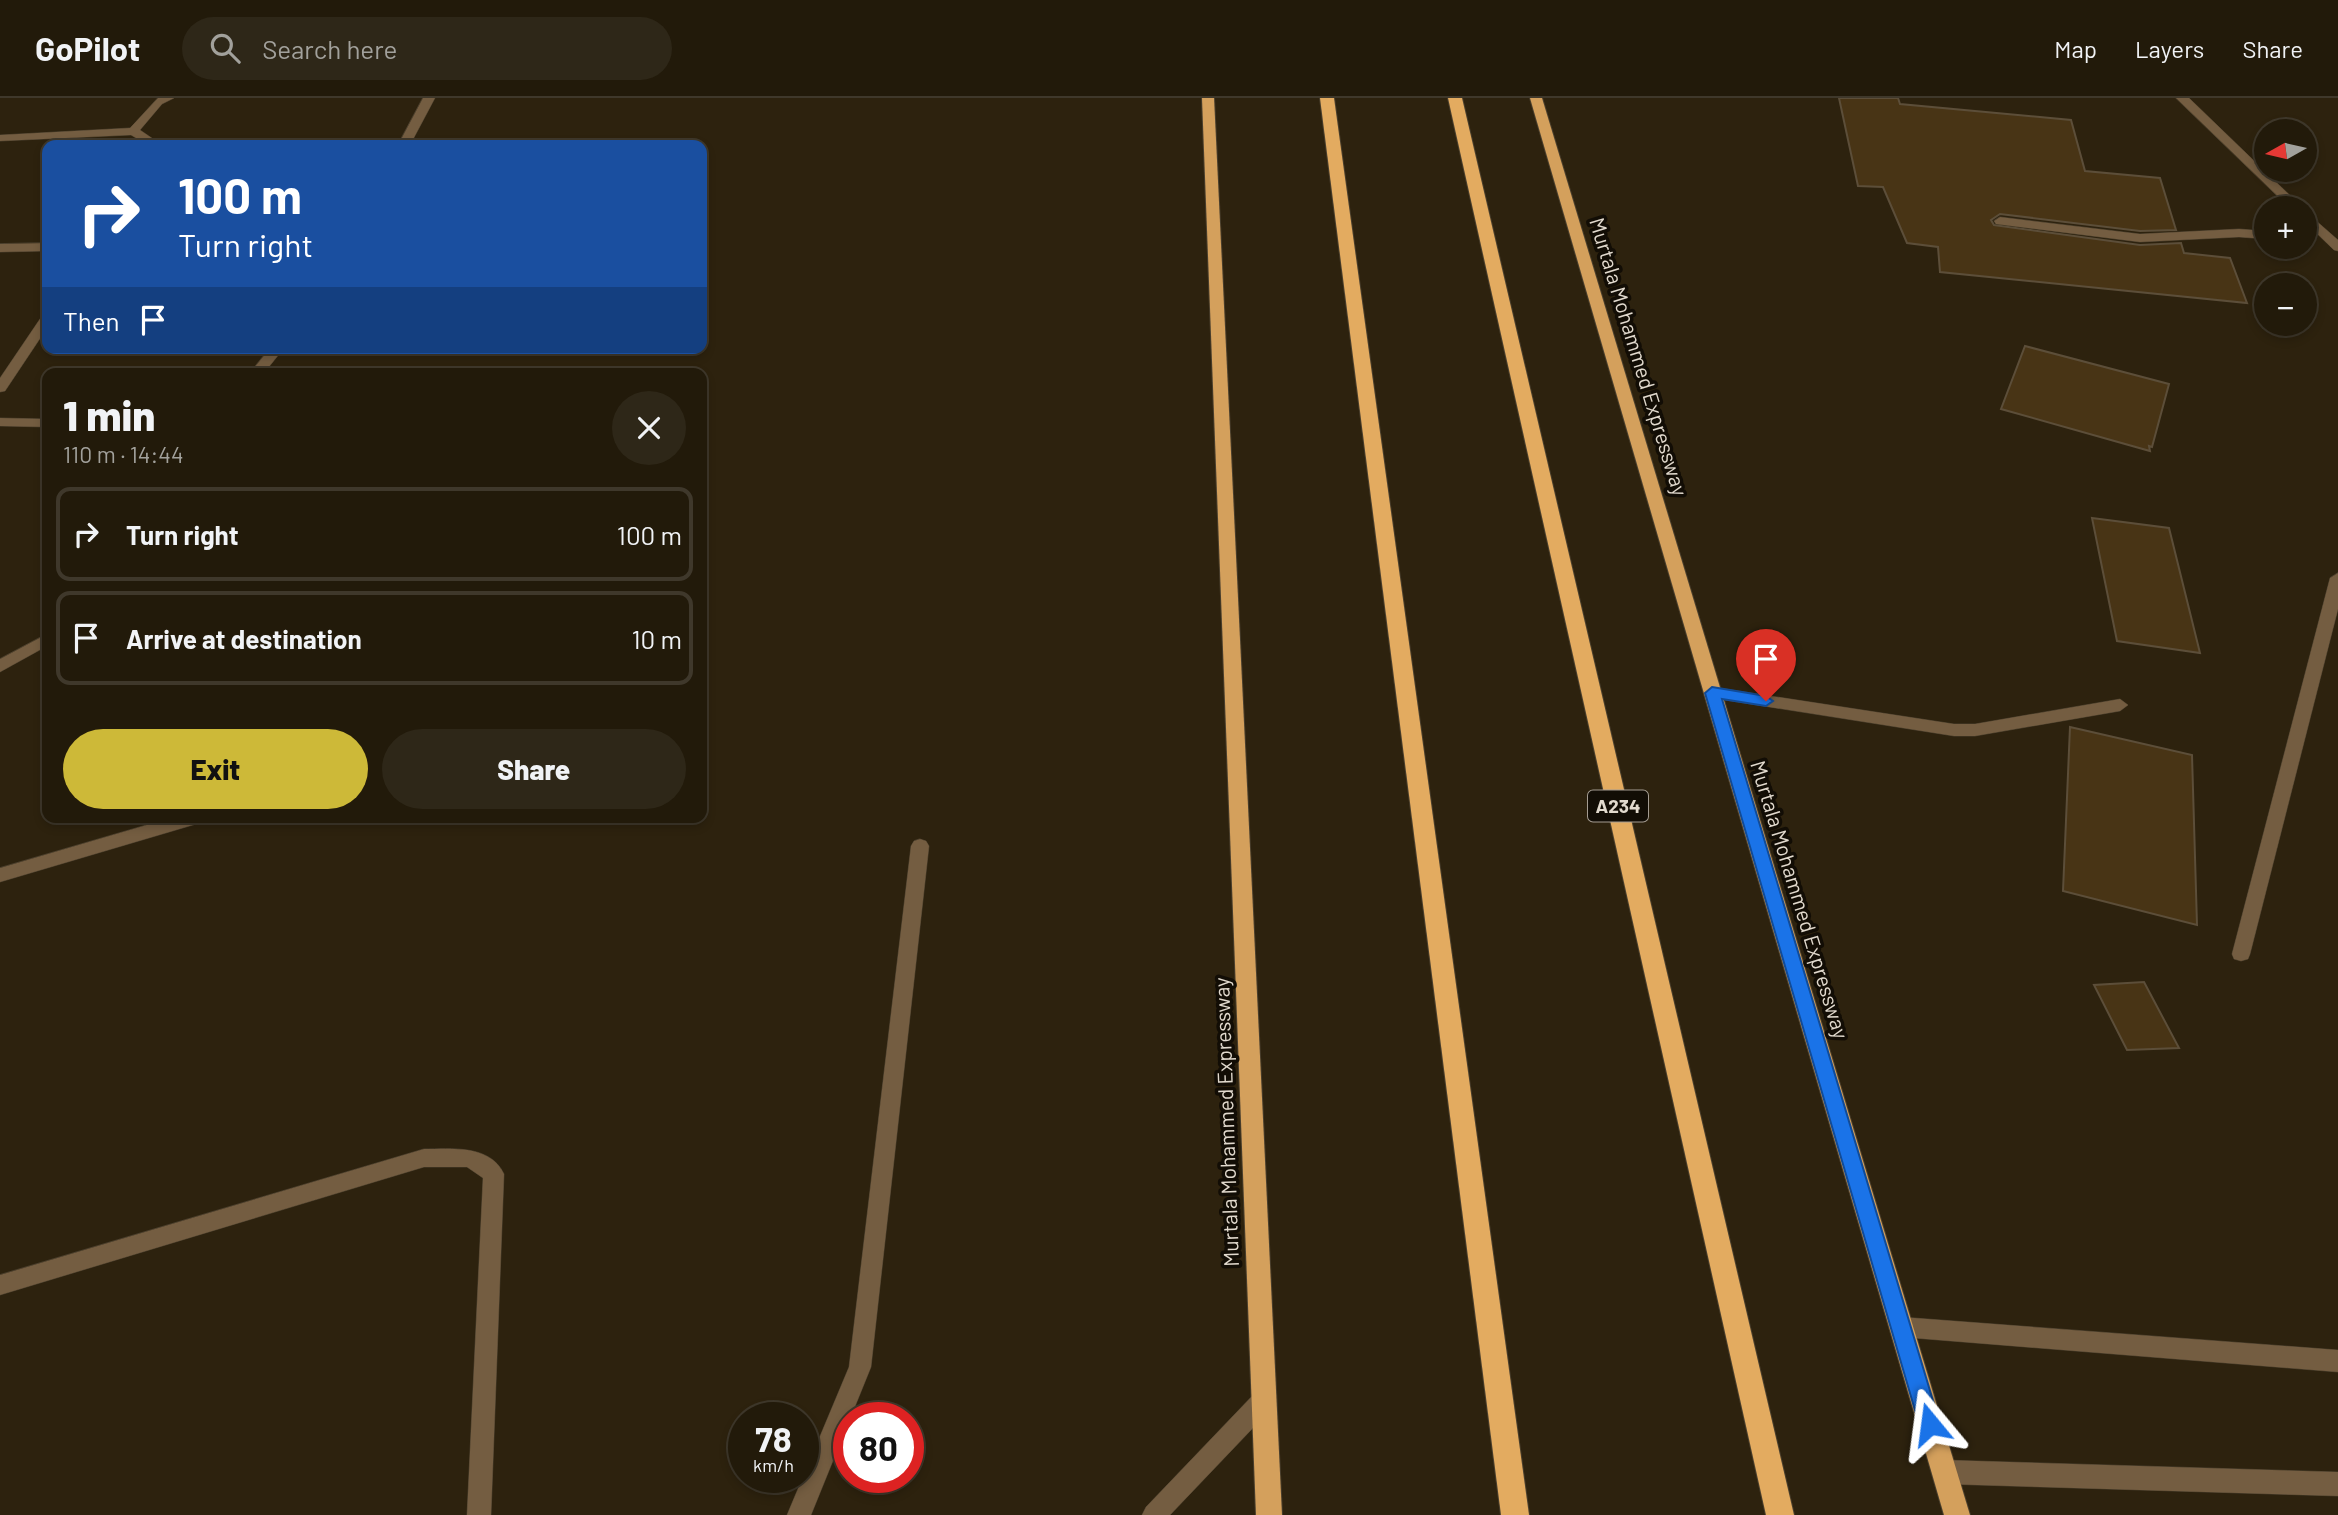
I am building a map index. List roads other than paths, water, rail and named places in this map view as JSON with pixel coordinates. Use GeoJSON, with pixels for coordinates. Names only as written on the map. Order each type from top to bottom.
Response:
{"type":"FeatureCollection","features":[{"type":"Feature","properties":{"kind":"highway","name":"Murtala Mohammed Expressway"},"geometry":{"type":"LineString","coordinates":[[1208,98],[1269,1515]]}},
{"type":"Feature","properties":{"kind":"highway"},"geometry":{"type":"LineString","coordinates":[[1326,98],[1515,1515]]}},
{"type":"Feature","properties":{"kind":"highway","name":"A234"},"geometry":{"type":"LineString","coordinates":[[1455,98],[1780,1515]]}},
{"type":"Feature","properties":{"kind":"highway","name":"Murtala Mohammed Expressway"},"geometry":{"type":"LineString","coordinates":[[1536,98],[1956,1515]]}},
{"type":"Feature","properties":{"kind":"street"},"geometry":{"type":"LineString","coordinates":[[133,131],[158,102],[167,98]]}},
{"type":"Feature","properties":{"kind":"street"},"geometry":{"type":"LineString","coordinates":[[407,140],[429,98]]}},
{"type":"Feature","properties":{"kind":"street"},"geometry":{"type":"LineString","coordinates":[[2182,98],[2284,196]]}},
{"type":"Feature","properties":{"kind":"street"},"geometry":{"type":"LineString","coordinates":[[0,138],[133,131],[148,140]]}},
{"type":"Feature","properties":{"kind":"street"},"geometry":{"type":"LineString","coordinates":[[2000,220],[2140,238],[2254,234]]}},
{"type":"Feature","properties":{"kind":"street"},"geometry":{"type":"LineString","coordinates":[[2317,227],[2334,243]]}},
{"type":"Feature","properties":{"kind":"street"},"geometry":{"type":"LineString","coordinates":[[0,248],[42,247]]}},
{"type":"Feature","properties":{"kind":"street"},"geometry":{"type":"LineString","coordinates":[[0,388],[42,326]]}},
{"type":"Feature","properties":{"kind":"street"},"geometry":{"type":"LineString","coordinates":[[261,368],[272,354]]}},
{"type":"Feature","properties":{"kind":"street"},"geometry":{"type":"LineString","coordinates":[[0,422],[42,423]]}},
{"type":"Feature","properties":{"kind":"street"},"geometry":{"type":"LineString","coordinates":[[2241,954],[2338,578]]}},
{"type":"Feature","properties":{"kind":"street"},"geometry":{"type":"LineString","coordinates":[[0,666],[42,642]]}},
{"type":"Feature","properties":{"kind":"street"},"geometry":{"type":"LineString","coordinates":[[1712,693],[1954,730],[1975,730],[2120,705]]}},
{"type":"Feature","properties":{"kind":"street"},"geometry":{"type":"LineString","coordinates":[[0,876],[177,823]]}},
{"type":"Feature","properties":{"kind":"street"},"geometry":{"type":"LineString","coordinates":[[799,1515],[860,1367],[920,846]]}},
{"type":"Feature","properties":{"kind":"street"},"geometry":{"type":"LineString","coordinates":[[0,1285],[424,1158],[470,1158],[494,1174],[479,1515]]}},
{"type":"Feature","properties":{"kind":"street"},"geometry":{"type":"LineString","coordinates":[[1901,1326],[2338,1361]]}},
{"type":"Feature","properties":{"kind":"street"},"geometry":{"type":"LineString","coordinates":[[1154,1515],[1264,1400]]}},
{"type":"Feature","properties":{"kind":"street"},"geometry":{"type":"LineString","coordinates":[[1944,1472],[2338,1484]]}}]}
